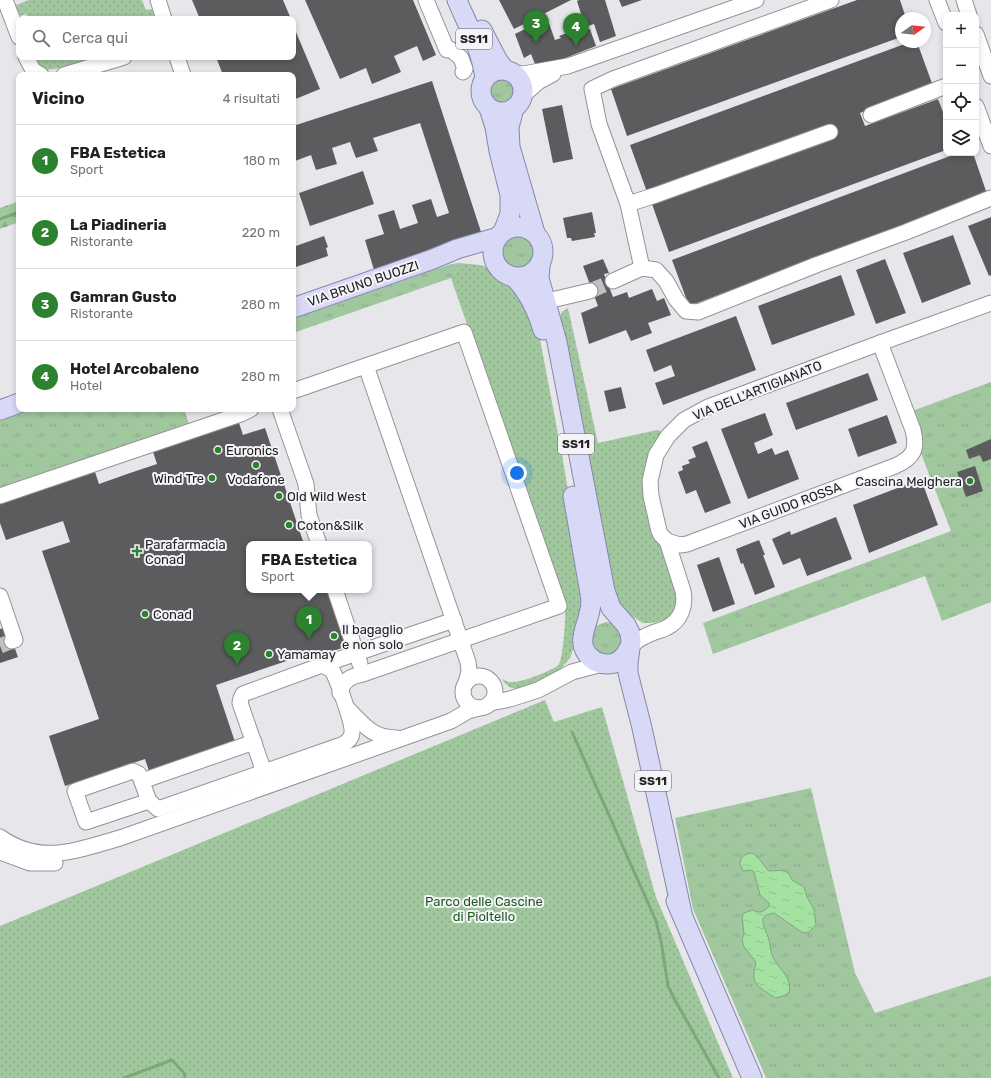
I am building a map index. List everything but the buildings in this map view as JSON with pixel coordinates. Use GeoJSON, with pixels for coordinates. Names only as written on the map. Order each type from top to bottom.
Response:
{"type":"FeatureCollection","features":[{"type":"Feature","properties":{"kind":"main road","name":"SS11"},"geometry":{"type":"LineString","coordinates":[[457,0],[478,48],[484,68],[485,79],[482,86],[482,96],[484,102],[489,108],[496,127],[499,151],[510,195],[510,214],[501,234],[494,244],[494,259],[497,267],[503,273],[514,277],[526,290],[540,318],[544,333],[590,592],[590,608],[584,635],[585,651],[596,662],[603,664],[616,677],[621,689],[655,838],[670,886],[752,1078]]}},
{"type":"Feature","properties":{"kind":"main road","name":"SS11"},"geometry":{"type":"LineString","coordinates":[[469,0],[489,45],[500,64],[520,82],[523,90],[509,127],[510,147],[535,233],[543,250],[539,278],[547,301],[557,342],[605,591],[611,608],[630,633],[628,673],[644,734],[682,913]]}},
{"type":"Feature","properties":{"kind":"main road"},"geometry":{"type":"LineString","coordinates":[[485,79],[494,72],[509,72]]}},
{"type":"Feature","properties":{"kind":"main road"},"geometry":{"type":"LineString","coordinates":[[489,108],[499,112],[504,112],[518,102]]}},
{"type":"Feature","properties":{"kind":"main road"},"geometry":{"type":"LineString","coordinates":[[501,234],[512,228],[522,227],[535,233]]}},
{"type":"Feature","properties":{"kind":"main road","name":"VIA BRUNO BUOZZI"},"geometry":{"type":"LineString","coordinates":[[296,307],[501,234]]}},
{"type":"Feature","properties":{"kind":"main road","name":"VIA BRUNO BUOZZI"},"geometry":{"type":"LineString","coordinates":[[433,259],[458,256],[477,258],[497,267]]}},
{"type":"Feature","properties":{"kind":"main road"},"geometry":{"type":"LineString","coordinates":[[514,277],[520,278],[532,274],[540,265]]}},
{"type":"Feature","properties":{"kind":"main road"},"geometry":{"type":"LineString","coordinates":[[0,410],[16,404]]}},
{"type":"Feature","properties":{"kind":"main road"},"geometry":{"type":"LineString","coordinates":[[584,635],[590,621],[601,616],[609,615],[622,621]]}},
{"type":"Feature","properties":{"kind":"main road"},"geometry":{"type":"LineString","coordinates":[[603,664],[612,664],[619,661],[625,655],[629,647]]}},
{"type":"Feature","properties":{"kind":"street"},"geometry":{"type":"LineString","coordinates":[[5,0],[16,29]]}},
{"type":"Feature","properties":{"kind":"street"},"geometry":{"type":"LineString","coordinates":[[158,0],[163,16]]}},
{"type":"Feature","properties":{"kind":"street"},"geometry":{"type":"LineString","coordinates":[[426,0],[447,50],[450,49],[461,58],[465,69],[463,72]]}},
{"type":"Feature","properties":{"kind":"street"},"geometry":{"type":"LineString","coordinates":[[518,102],[538,82],[568,66],[756,0]]}},
{"type":"Feature","properties":{"kind":"street"},"geometry":{"type":"LineString","coordinates":[[642,268],[628,204],[599,124],[592,89],[613,79],[831,0]]}},
{"type":"Feature","properties":{"kind":"street"},"geometry":{"type":"LineString","coordinates":[[937,0],[943,15]]}},
{"type":"Feature","properties":{"kind":"street"},"geometry":{"type":"LineString","coordinates":[[964,0],[968,12]]}},
{"type":"Feature","properties":{"kind":"street"},"geometry":{"type":"LineString","coordinates":[[979,42],[991,76]]}},
{"type":"Feature","properties":{"kind":"street"},"geometry":{"type":"LineString","coordinates":[[28,60],[33,70],[36,72]]}},
{"type":"Feature","properties":{"kind":"street"},"geometry":{"type":"LineString","coordinates":[[74,72],[114,60]]}},
{"type":"Feature","properties":{"kind":"street"},"geometry":{"type":"LineString","coordinates":[[178,60],[182,72]]}},
{"type":"Feature","properties":{"kind":"street"},"geometry":{"type":"LineString","coordinates":[[509,72],[523,74],[568,66]]}},
{"type":"Feature","properties":{"kind":"street"},"geometry":{"type":"LineString","coordinates":[[871,115],[943,87]]}},
{"type":"Feature","properties":{"kind":"street"},"geometry":{"type":"LineString","coordinates":[[979,114],[991,146]]}},
{"type":"Feature","properties":{"kind":"street"},"geometry":{"type":"LineString","coordinates":[[628,204],[830,132]]}},
{"type":"Feature","properties":{"kind":"street"},"geometry":{"type":"LineString","coordinates":[[613,281],[642,268],[656,270],[666,281],[676,299],[686,311],[698,312],[991,198]]}},
{"type":"Feature","properties":{"kind":"street"},"geometry":{"type":"LineString","coordinates":[[547,301],[590,291]]}},
{"type":"Feature","properties":{"kind":"street","name":"VIA DELL'ARTIGIANATO"},"geometry":{"type":"LineString","coordinates":[[629,647],[645,636],[667,627],[677,620],[682,611],[684,599],[683,591],[666,541],[659,531],[650,496],[650,481],[656,455],[675,427],[690,416],[708,407],[991,303]]}},
{"type":"Feature","properties":{"kind":"street"},"geometry":{"type":"LineString","coordinates":[[296,390],[464,332],[559,606],[363,674],[353,676],[346,681],[343,699],[368,729],[381,737],[402,738]]}},
{"type":"Feature","properties":{"kind":"street","name":"VIA GUIDO ROSSA"},"geometry":{"type":"LineString","coordinates":[[666,541],[681,545],[693,542],[895,466],[909,458],[916,443],[914,430],[880,343]]}},
{"type":"Feature","properties":{"kind":"street"},"geometry":{"type":"LineString","coordinates":[[366,366],[468,662],[469,671],[461,702],[455,713],[450,718],[436,726]]}},
{"type":"Feature","properties":{"kind":"street"},"geometry":{"type":"LineString","coordinates":[[0,496],[245,412]]}},
{"type":"Feature","properties":{"kind":"street"},"geometry":{"type":"LineString","coordinates":[[281,412],[306,484],[309,515],[318,541]]}},
{"type":"Feature","properties":{"kind":"street"},"geometry":{"type":"LineString","coordinates":[[335,593],[363,674]]}},
{"type":"Feature","properties":{"kind":"street"},"geometry":{"type":"LineString","coordinates":[[0,596],[15,640],[12,641]]}},
{"type":"Feature","properties":{"kind":"street"},"geometry":{"type":"LineString","coordinates":[[264,772],[240,703],[243,694],[322,665],[454,620]]}},
{"type":"Feature","properties":{"kind":"street"},"geometry":{"type":"LineString","coordinates":[[622,621],[644,630],[658,630]]}},
{"type":"Feature","properties":{"kind":"street"},"geometry":{"type":"LineString","coordinates":[[561,678],[575,664],[584,635]]}},
{"type":"Feature","properties":{"kind":"street"},"geometry":{"type":"LineString","coordinates":[[468,662],[473,670],[480,676]]}},
{"type":"Feature","properties":{"kind":"street"},"geometry":{"type":"LineString","coordinates":[[0,837],[15,846],[29,851],[52,854],[74,851],[120,838],[436,726],[456,718],[468,711],[530,693],[546,687],[581,669],[603,664]]}},
{"type":"Feature","properties":{"kind":"street"},"geometry":{"type":"LineString","coordinates":[[138,832],[152,821],[153,805],[140,774],[133,771],[75,791],[86,822],[153,805],[264,772],[344,744],[351,737],[352,731],[343,699],[332,670],[322,665]]}},
{"type":"Feature","properties":{"kind":"street"},"geometry":{"type":"LineString","coordinates":[[493,684],[494,694],[484,706],[474,707],[466,702],[464,688],[474,676],[485,677],[493,684],[501,691],[510,695],[530,693]]}},
{"type":"Feature","properties":{"kind":"street"},"geometry":{"type":"LineString","coordinates":[[142,781],[254,742]]}},
{"type":"Feature","properties":{"kind":"street"},"geometry":{"type":"LineString","coordinates":[[0,852],[30,863],[46,864],[63,862],[76,858],[120,838]]}},
{"type":"Feature","properties":{"kind":"green space"},"geometry":{"type":"Polygon","coordinates":[[[29,0],[142,0],[146,10],[152,9],[154,16],[27,16],[26,14],[20,16],[16,5],[29,0]]]}},
{"type":"Feature","properties":{"kind":"green space"},"geometry":{"type":"Polygon","coordinates":[[[37,60],[86,60],[53,69],[42,68],[37,60]]]}},
{"type":"Feature","properties":{"kind":"green space"},"geometry":{"type":"Polygon","coordinates":[[[502,80],[510,83],[513,91],[510,99],[502,102],[494,99],[491,91],[494,83],[502,80]]]}},
{"type":"Feature","properties":{"kind":"green space"},"geometry":{"type":"Polygon","coordinates":[[[16,202],[16,223],[0,229],[0,208],[16,202]]]}},
{"type":"Feature","properties":{"kind":"green space"},"geometry":{"type":"Polygon","coordinates":[[[515,236],[521,236],[525,237],[532,243],[535,253],[534,260],[528,267],[521,270],[515,270],[511,269],[504,263],[501,256],[501,250],[502,246],[508,239],[515,236]]]}},
{"type":"Feature","properties":{"kind":"green space"},"geometry":{"type":"Polygon","coordinates":[[[459,263],[457,270],[451,278],[296,332],[296,318],[451,264],[459,263]]]}},
{"type":"Feature","properties":{"kind":"green space"},"geometry":{"type":"Polygon","coordinates":[[[459,263],[486,267],[501,281],[517,290],[539,334],[562,455],[586,597],[574,635],[574,647],[570,658],[557,673],[550,678],[521,689],[510,687],[502,679],[508,682],[524,680],[545,672],[559,664],[564,637],[565,608],[451,278],[457,270],[459,263]]]}},
{"type":"Feature","properties":{"kind":"green space"},"geometry":{"type":"Polygon","coordinates":[[[568,308],[598,443],[657,430],[664,432],[649,514],[678,596],[674,612],[664,621],[643,623],[630,615],[624,609],[614,592],[558,321],[562,312],[568,308]]]}},
{"type":"Feature","properties":{"kind":"green space"},"geometry":{"type":"Polygon","coordinates":[[[991,382],[991,602],[942,621],[925,576],[713,654],[703,623],[951,531],[920,451],[912,411],[991,382]]]}},
{"type":"Feature","properties":{"kind":"green space"},"geometry":{"type":"Polygon","coordinates":[[[23,412],[185,412],[189,424],[0,488],[0,420],[23,412]]]}},
{"type":"Feature","properties":{"kind":"green space"},"geometry":{"type":"Polygon","coordinates":[[[606,622],[616,625],[625,640],[611,657],[594,652],[589,636],[595,626],[606,622]]]}},
{"type":"Feature","properties":{"kind":"green space","name":"Parco delle Cascine di Pioltello"},"geometry":{"type":"Polygon","coordinates":[[[545,700],[554,722],[602,707],[656,897],[733,1078],[0,1078],[0,926],[545,700]]]}},
{"type":"Feature","properties":{"kind":"green space"},"geometry":{"type":"Polygon","coordinates":[[[811,788],[855,973],[875,1013],[991,976],[991,1078],[766,1078],[693,909],[675,818],[811,788]]]}},
{"type":"Feature","properties":{"kind":"water"},"geometry":{"type":"Polygon","coordinates":[[[752,853],[769,871],[784,870],[788,872],[792,880],[804,887],[807,897],[814,909],[816,925],[809,932],[803,933],[774,913],[766,915],[763,918],[772,956],[787,978],[790,987],[789,993],[776,998],[763,990],[755,982],[754,975],[756,962],[744,947],[742,939],[744,934],[742,917],[744,913],[753,910],[761,912],[769,906],[769,903],[760,895],[754,872],[751,870],[743,871],[740,864],[741,858],[746,854],[752,853]]]}},
{"type":"Feature","properties":{"kind":"waterway"},"geometry":{"type":"LineString","coordinates":[[0,219],[16,213]]}},
{"type":"Feature","properties":{"kind":"waterway"},"geometry":{"type":"LineString","coordinates":[[572,732],[656,921],[661,941],[668,986],[719,1078]]}},
{"type":"Feature","properties":{"kind":"waterway"},"geometry":{"type":"LineString","coordinates":[[124,1078],[172,1060],[184,1073],[185,1078]]}},
{"type":"Feature","properties":{"kind":"tunnel"},"geometry":{"type":"LineString","coordinates":[[590,291],[613,281]]}},
{"type":"Feature","properties":{"kind":"tunnel"},"geometry":{"type":"LineString","coordinates":[[0,646],[12,641]]}},
{"type":"Feature","properties":{"kind":"place","name":"Gamran Gusto"},"geometry":{"type":"Point","coordinates":[536,43]}},
{"type":"Feature","properties":{"kind":"place","name":"Hotel Arcobaleno"},"geometry":{"type":"Point","coordinates":[576,46]}},
{"type":"Feature","properties":{"kind":"place","name":"Euronics"},"geometry":{"type":"Point","coordinates":[218,450]}},
{"type":"Feature","properties":{"kind":"place","name":"Vodafone"},"geometry":{"type":"Point","coordinates":[256,465]}},
{"type":"Feature","properties":{"kind":"place","name":"Wind Tre"},"geometry":{"type":"Point","coordinates":[212,478]}},
{"type":"Feature","properties":{"kind":"place","name":"Cascina Melghera"},"geometry":{"type":"Point","coordinates":[970,481]}},
{"type":"Feature","properties":{"kind":"place","name":"Old Wild West"},"geometry":{"type":"Point","coordinates":[279,496]}},
{"type":"Feature","properties":{"kind":"place","name":"Coton&Silk"},"geometry":{"type":"Point","coordinates":[289,525]}},
{"type":"Feature","properties":{"kind":"place","name":"Parafarmacia Conad"},"geometry":{"type":"Point","coordinates":[137,551]}},
{"type":"Feature","properties":{"kind":"place","name":"Conad"},"geometry":{"type":"Point","coordinates":[145,614]}},
{"type":"Feature","properties":{"kind":"place","name":"Il bagaglio e non solo"},"geometry":{"type":"Point","coordinates":[334,636]}},
{"type":"Feature","properties":{"kind":"place","name":"FBA Estetica"},"geometry":{"type":"Point","coordinates":[309,639]}},
{"type":"Feature","properties":{"kind":"place","name":"Yamamay"},"geometry":{"type":"Point","coordinates":[269,654]}},
{"type":"Feature","properties":{"kind":"place","name":"La Piadineria"},"geometry":{"type":"Point","coordinates":[237,665]}}]}
